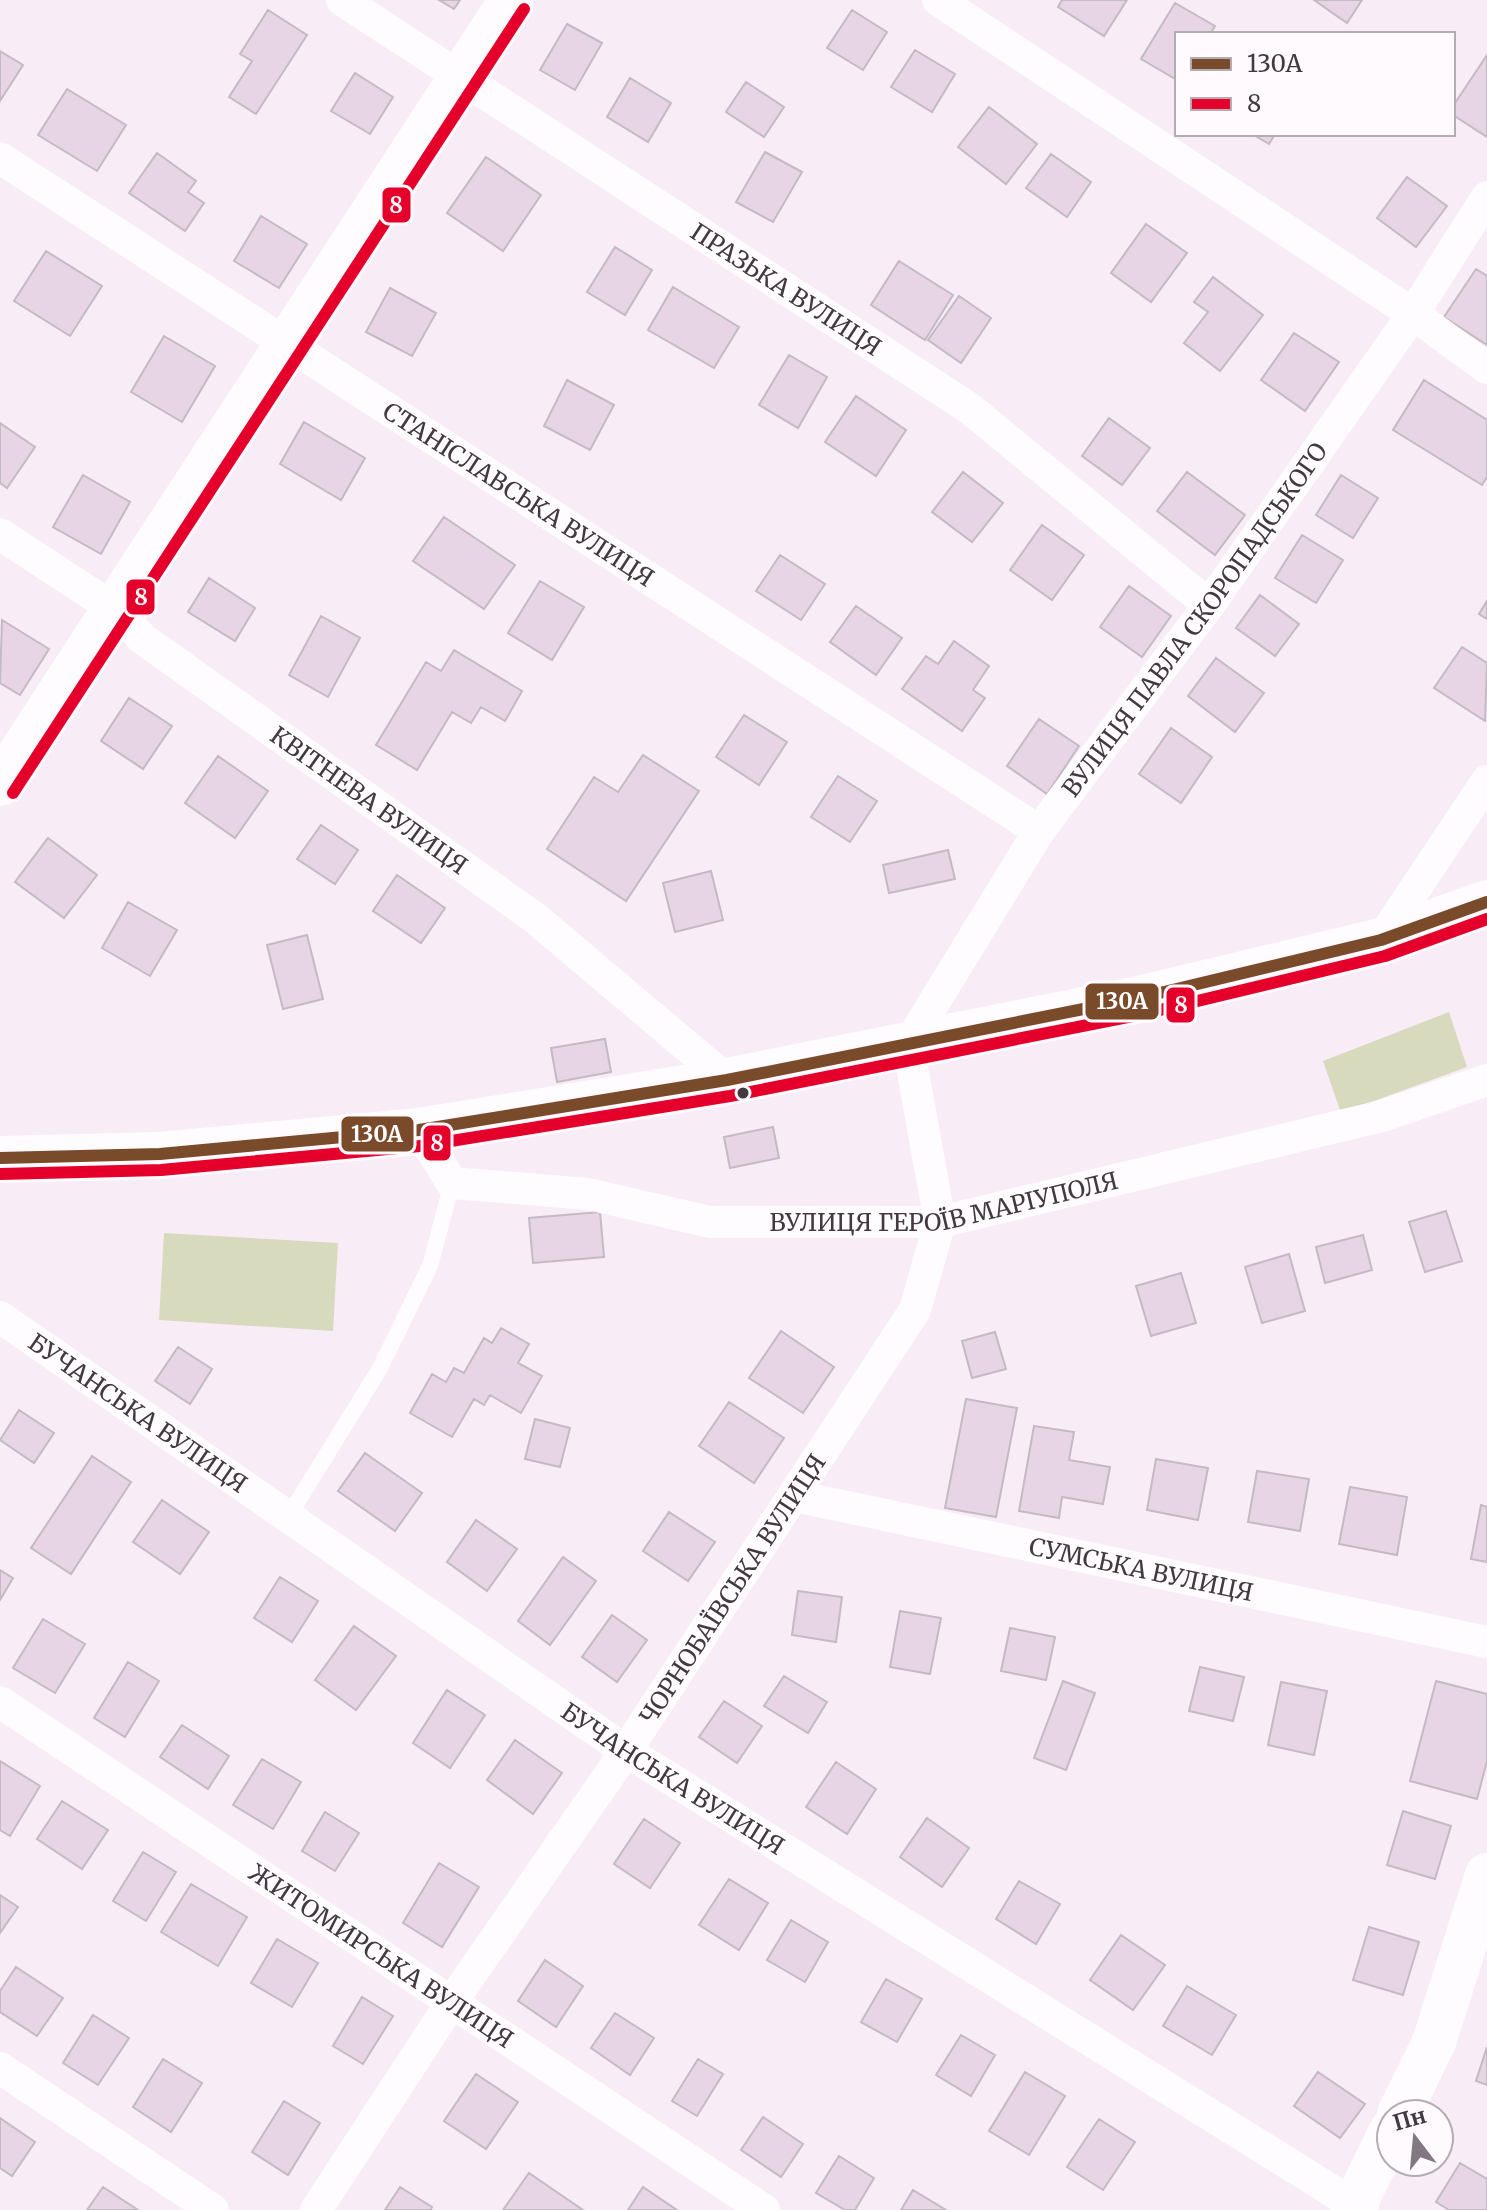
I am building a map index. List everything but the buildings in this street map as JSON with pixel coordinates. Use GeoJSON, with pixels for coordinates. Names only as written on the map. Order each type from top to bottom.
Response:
{"type":"FeatureCollection","features":[{"type":"Feature","properties":{"kind":"main road"},"geometry":{"type":"LineString","coordinates":[[0,784],[511,0]]}},
{"type":"Feature","properties":{"kind":"main road"},"geometry":{"type":"LineString","coordinates":[[0,1158],[160,1154],[419,1130],[727,1080],[1139,998],[1381,940],[1487,902]]}},
{"type":"Feature","properties":{"kind":"main road"},"geometry":{"type":"LineString","coordinates":[[1407,2098],[1434,2042],[1487,1875]]}},
{"type":"Feature","properties":{"kind":"main road"},"geometry":{"type":"LineString","coordinates":[[1357,2208],[1375,2167]]}},
{"type":"Feature","properties":{"kind":"street","name":"ПРАЗЬКА ВУЛИЦЯ"},"geometry":{"type":"LineString","coordinates":[[342,0],[969,408],[1209,605]]}},
{"type":"Feature","properties":{"kind":"street"},"geometry":{"type":"LineString","coordinates":[[938,0],[1413,314],[1487,368]]}},
{"type":"Feature","properties":{"kind":"street","name":"СТАНІСЛАВСЬКА ВУЛИЦЯ"},"geometry":{"type":"LineString","coordinates":[[0,158],[1039,831]]}},
{"type":"Feature","properties":{"kind":"street","name":"ВУЛИЦЯ ПАВЛА СКОРОПАДСЬКОГО"},"geometry":{"type":"LineString","coordinates":[[908,1045],[1039,831],[1209,605],[1413,314],[1487,197]]}},
{"type":"Feature","properties":{"kind":"street","name":"КВІТНЕВА ВУЛИЦЯ"},"geometry":{"type":"LineString","coordinates":[[0,534],[116,610],[143,639],[535,918],[727,1080]]}},
{"type":"Feature","properties":{"kind":"street"},"geometry":{"type":"LineString","coordinates":[[1381,940],[1486,784]]}},
{"type":"Feature","properties":{"kind":"street","name":"ЧОРНОБАЇВСЬКА ВУЛИЦЯ"},"geometry":{"type":"LineString","coordinates":[[316,2210],[453,2000],[626,1751],[915,1310],[940,1222],[908,1045]]}},
{"type":"Feature","properties":{"kind":"street","name":"ВУЛИЦЯ ГЕРОЇВ МАРІУПОЛЯ"},"geometry":{"type":"LineString","coordinates":[[452,1183],[588,1194],[710,1222],[940,1222],[1382,1116],[1487,1080]]}},
{"type":"Feature","properties":{"kind":"street"},"geometry":{"type":"LineString","coordinates":[[419,1130],[452,1183]]}},
{"type":"Feature","properties":{"kind":"street","name":"БУЧАНСЬКА ВУЛИЦЯ"},"geometry":{"type":"LineString","coordinates":[[0,1317],[626,1751],[1357,2208]]}},
{"type":"Feature","properties":{"kind":"street","name":"СУМСЬКА ВУЛИЦЯ"},"geometry":{"type":"LineString","coordinates":[[795,1496],[1487,1642]]}},
{"type":"Feature","properties":{"kind":"street","name":"ЖИТОМИРСЬКА ВУЛИЦЯ"},"geometry":{"type":"LineString","coordinates":[[0,1702],[453,2000],[764,2210]]}},
{"type":"Feature","properties":{"kind":"street"},"geometry":{"type":"LineString","coordinates":[[0,2068],[213,2210]]}},
{"type":"Feature","properties":{"kind":"lane"},"geometry":{"type":"LineString","coordinates":[[288,1517],[386,1357],[430,1266],[452,1183]]}},
{"type":"Feature","properties":{"kind":"green space"},"geometry":{"type":"Polygon","coordinates":[[[1449,1012],[1467,1067],[1341,1113],[1323,1061],[1449,1012]]]}},
{"type":"Feature","properties":{"kind":"green space"},"geometry":{"type":"Polygon","coordinates":[[[164,1233],[338,1243],[333,1331],[159,1320],[164,1233]]]}},
{"type":"Feature","properties":{"kind":"transit line","name":"8"},"geometry":{"type":"LineString","coordinates":[[13,793],[524,9]]}},
{"type":"Feature","properties":{"kind":"transit line","name":"130А"},"geometry":{"type":"LineString","coordinates":[[0,1158],[160,1154],[419,1130],[727,1080],[1139,998],[1381,940],[1487,902]]}},
{"type":"Feature","properties":{"kind":"transit line","name":"8"},"geometry":{"type":"LineString","coordinates":[[0,1174],[161,1170],[420,1146],[730,1096],[1143,1014],[1385,956],[1487,919]]}}]}
